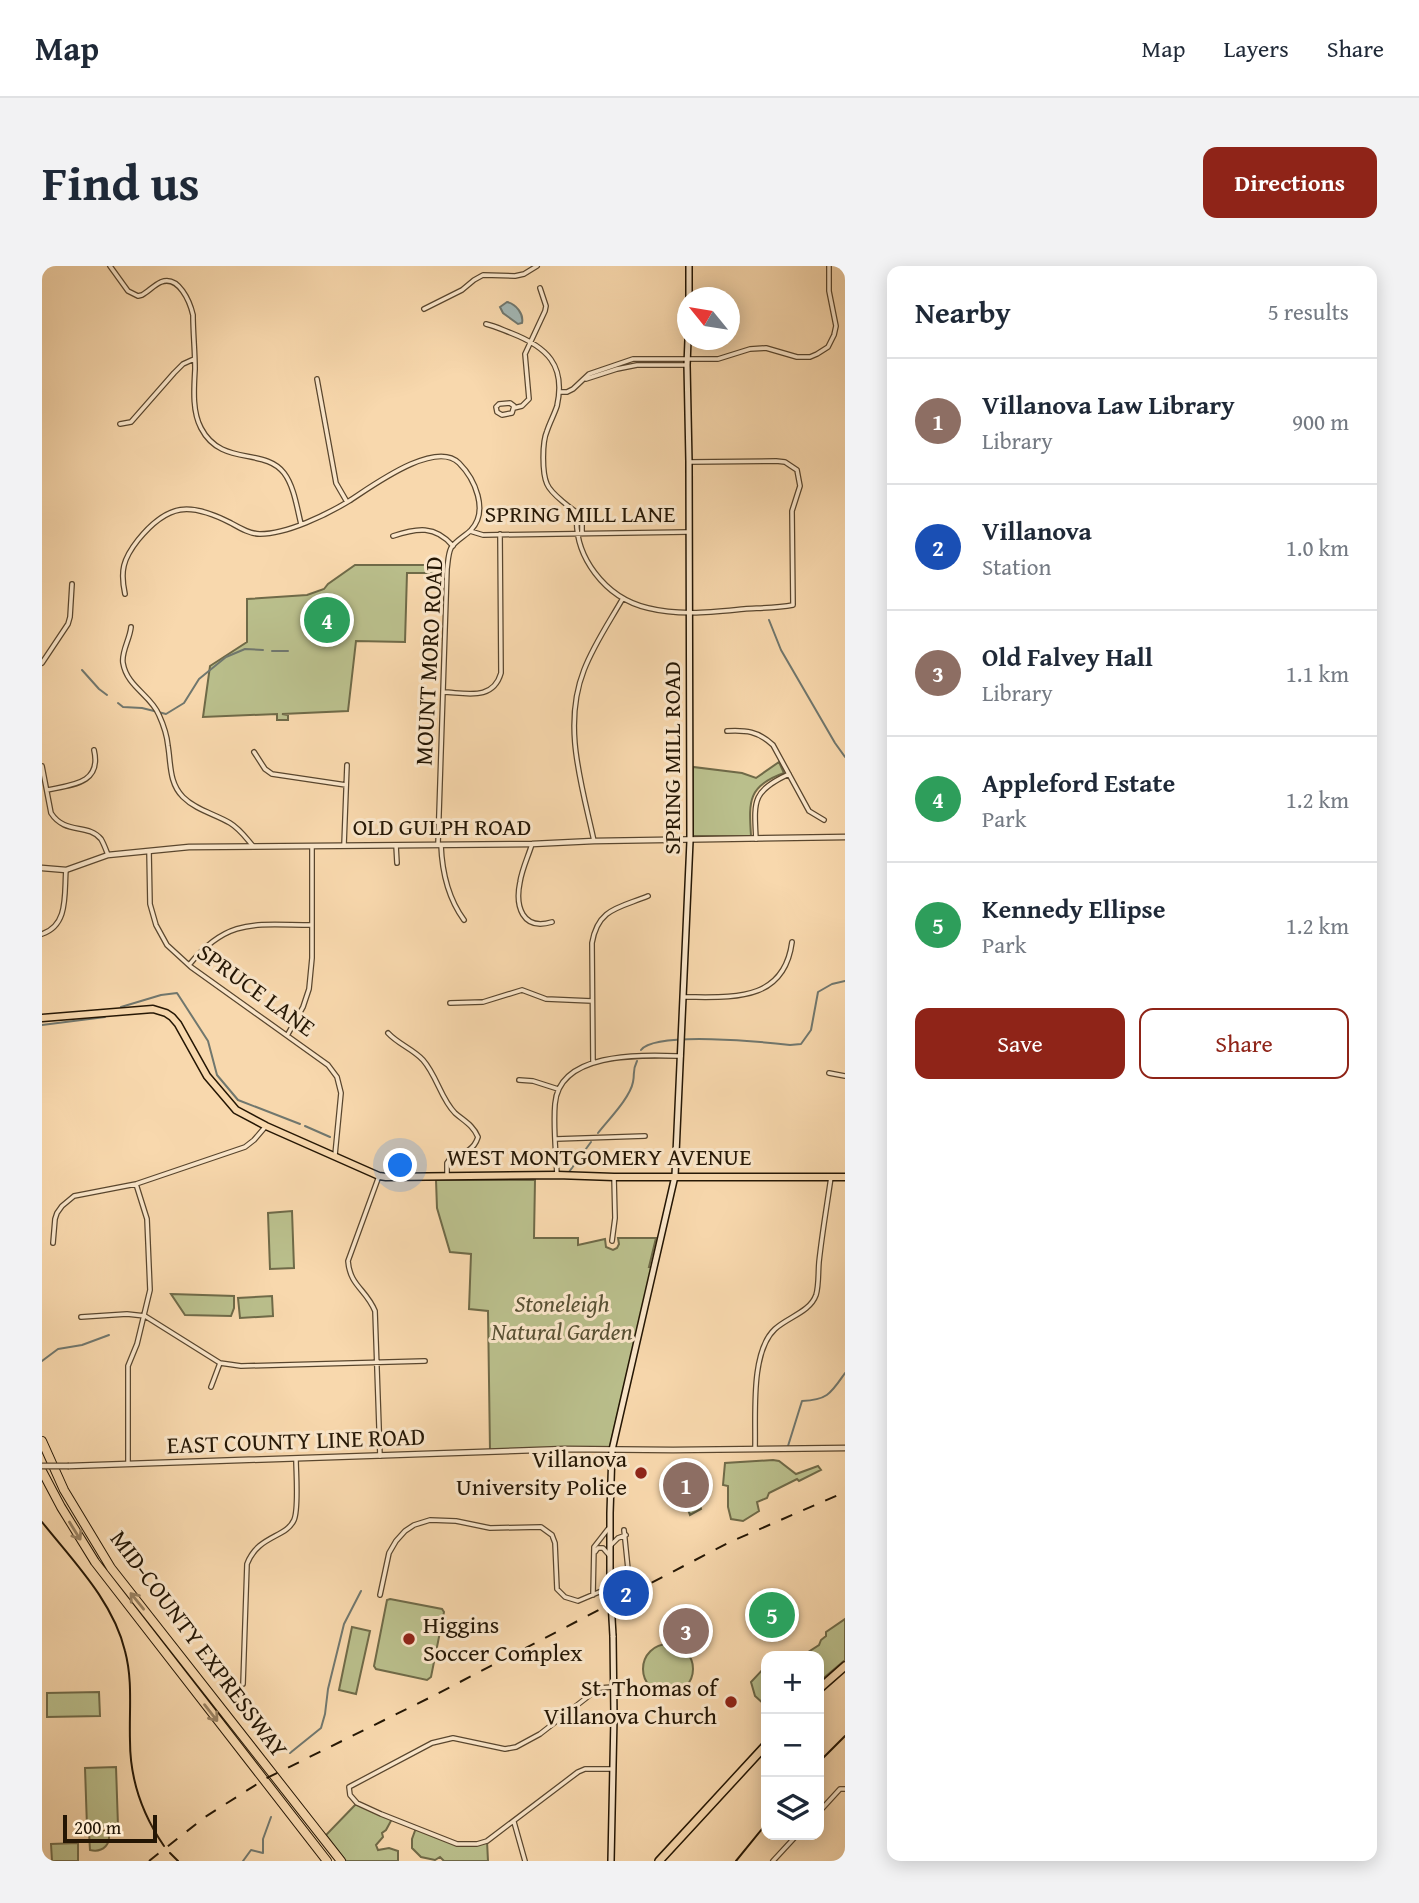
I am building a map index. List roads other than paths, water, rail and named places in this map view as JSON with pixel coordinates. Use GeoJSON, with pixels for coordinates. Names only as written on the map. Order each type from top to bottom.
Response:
{"type":"FeatureCollection","features":[{"type":"Feature","properties":{"kind":"highway","name":"MID-COUNTY EXPRESSWAY"},"geometry":{"type":"LineString","coordinates":[[42,1441],[64,1490],[111,1568],[341,1861]]}},
{"type":"Feature","properties":{"kind":"highway","name":"MID-COUNTY EXPRESSWAY"},"geometry":{"type":"LineString","coordinates":[[42,1469],[61,1507],[95,1562],[327,1861]]}},
{"type":"Feature","properties":{"kind":"highway"},"geometry":{"type":"LineString","coordinates":[[824,1685],[845,1666]]}},
{"type":"Feature","properties":{"kind":"highway"},"geometry":{"type":"LineString","coordinates":[[659,1861],[761,1750]]}},
{"type":"Feature","properties":{"kind":"main road"},"geometry":{"type":"LineString","coordinates":[[689,266],[689,287]]}},
{"type":"Feature","properties":{"kind":"main road","name":"SPRING MILL ROAD"},"geometry":{"type":"LineString","coordinates":[[611,1861],[612,1450],[675,1176],[690,841],[688,350]]}},
{"type":"Feature","properties":{"kind":"main road","name":"WEST MONTGOMERY AVENUE"},"geometry":{"type":"LineString","coordinates":[[42,1018],[153,1009],[166,1013],[178,1024],[207,1076],[236,1110],[265,1126],[379,1176],[845,1177]]}},
{"type":"Feature","properties":{"kind":"street"},"geometry":{"type":"LineString","coordinates":[[110,266],[132,294],[142,295],[163,281],[182,290],[190,302],[193,315],[195,402],[199,425],[211,441],[225,451],[264,460],[282,470],[290,485],[301,524]]}},
{"type":"Feature","properties":{"kind":"street"},"geometry":{"type":"LineString","coordinates":[[424,309],[463,290],[483,275],[515,276],[537,266]]}},
{"type":"Feature","properties":{"kind":"street"},"geometry":{"type":"LineString","coordinates":[[559,393],[567,393],[589,374],[633,359],[687,363],[766,348],[797,357],[817,354],[828,347],[836,326],[829,291],[829,266]]}},
{"type":"Feature","properties":{"kind":"street"},"geometry":{"type":"LineString","coordinates":[[514,408],[512,404],[500,404],[496,411],[500,414],[511,414],[514,408],[522,406],[529,399],[524,354],[545,311],[540,289]]}},
{"type":"Feature","properties":{"kind":"street"},"geometry":{"type":"LineString","coordinates":[[486,324],[531,341],[545,351],[556,367],[559,393],[544,444],[545,481],[557,497],[577,513],[584,557],[601,581],[645,608],[690,613],[793,605],[792,511],[800,486],[797,470],[785,462],[776,461],[689,462]]}},
{"type":"Feature","properties":{"kind":"street"},"geometry":{"type":"LineString","coordinates":[[120,424],[131,422],[183,364],[194,359]]}},
{"type":"Feature","properties":{"kind":"street"},"geometry":{"type":"LineString","coordinates":[[660,359],[663,365]]}},
{"type":"Feature","properties":{"kind":"street"},"geometry":{"type":"LineString","coordinates":[[581,380],[637,365],[663,365],[673,362]]}},
{"type":"Feature","properties":{"kind":"street"},"geometry":{"type":"LineString","coordinates":[[317,379],[335,482],[347,502]]}},
{"type":"Feature","properties":{"kind":"street","name":"MOUNT MORO ROAD"},"geometry":{"type":"LineString","coordinates":[[125,594],[122,578],[127,557],[155,522],[172,511],[189,509],[208,512],[256,534],[283,532],[347,502],[399,470],[428,458],[450,457],[461,466],[473,482],[479,512],[478,520],[470,531],[450,550],[447,569],[440,845],[443,871],[455,907],[464,920]]}},
{"type":"Feature","properties":{"kind":"street"},"geometry":{"type":"LineString","coordinates":[[393,536],[432,530],[441,534],[453,546]]}},
{"type":"Feature","properties":{"kind":"street","name":"SPRING MILL LANE"},"geometry":{"type":"LineString","coordinates":[[470,531],[483,534],[690,532]]}},
{"type":"Feature","properties":{"kind":"street"},"geometry":{"type":"LineString","coordinates":[[443,692],[483,693],[493,689],[498,682],[500,534]]}},
{"type":"Feature","properties":{"kind":"street"},"geometry":{"type":"LineString","coordinates":[[42,663],[68,624],[72,584]]}},
{"type":"Feature","properties":{"kind":"street"},"geometry":{"type":"LineString","coordinates":[[594,841],[578,772],[573,733],[574,715],[585,669],[624,597]]}},
{"type":"Feature","properties":{"kind":"street"},"geometry":{"type":"LineString","coordinates":[[131,627],[130,640],[122,659],[126,674],[158,712],[166,731],[172,778],[180,793],[189,802],[230,823],[244,834],[253,846]]}},
{"type":"Feature","properties":{"kind":"street"},"geometry":{"type":"LineString","coordinates":[[727,731],[754,731],[773,745],[809,811],[824,820]]}},
{"type":"Feature","properties":{"kind":"street"},"geometry":{"type":"LineString","coordinates":[[47,790],[76,784],[85,779],[95,766],[94,750]]}},
{"type":"Feature","properties":{"kind":"street"},"geometry":{"type":"LineString","coordinates":[[254,752],[265,769],[272,774],[346,785]]}},
{"type":"Feature","properties":{"kind":"street"},"geometry":{"type":"LineString","coordinates":[[344,845],[347,765]]}},
{"type":"Feature","properties":{"kind":"street"},"geometry":{"type":"LineString","coordinates":[[42,766],[51,813],[55,820],[65,826],[95,834],[102,841],[108,855]]}},
{"type":"Feature","properties":{"kind":"street"},"geometry":{"type":"LineString","coordinates":[[755,839],[754,808],[759,796],[766,786],[789,774]]}},
{"type":"Feature","properties":{"kind":"street","name":"OLD GULPH ROAD"},"geometry":{"type":"LineString","coordinates":[[42,868],[66,870],[108,855],[190,848],[532,845],[594,841],[845,837]]}},
{"type":"Feature","properties":{"kind":"street"},"geometry":{"type":"LineString","coordinates":[[396,845],[397,863]]}},
{"type":"Feature","properties":{"kind":"street"},"geometry":{"type":"LineString","coordinates":[[532,845],[520,881],[520,909],[530,922],[552,922]]}},
{"type":"Feature","properties":{"kind":"street"},"geometry":{"type":"LineString","coordinates":[[288,1034],[303,1007],[309,989],[312,958],[312,846]]}},
{"type":"Feature","properties":{"kind":"street","name":"SPRUCE LANE"},"geometry":{"type":"LineString","coordinates":[[149,850],[150,904],[156,925],[167,945],[189,965],[328,1065],[337,1077],[341,1093],[335,1156]]}},
{"type":"Feature","properties":{"kind":"street"},"geometry":{"type":"LineString","coordinates":[[42,934],[56,926],[61,919],[66,870]]}},
{"type":"Feature","properties":{"kind":"street"},"geometry":{"type":"LineString","coordinates":[[593,1062],[592,943],[595,929],[610,910],[648,896]]}},
{"type":"Feature","properties":{"kind":"street"},"geometry":{"type":"LineString","coordinates":[[189,965],[200,952],[226,932],[255,925],[312,925]]}},
{"type":"Feature","properties":{"kind":"street"},"geometry":{"type":"LineString","coordinates":[[684,997],[751,994],[765,988],[787,963],[792,942]]}},
{"type":"Feature","properties":{"kind":"street"},"geometry":{"type":"LineString","coordinates":[[450,1003],[483,1002],[522,990],[546,999],[593,1001]]}},
{"type":"Feature","properties":{"kind":"street"},"geometry":{"type":"LineString","coordinates":[[388,1032],[393,1039],[422,1059],[454,1112],[475,1128],[478,1137],[475,1145],[466,1153],[452,1156],[447,1163],[447,1176]]}},
{"type":"Feature","properties":{"kind":"street"},"geometry":{"type":"LineString","coordinates":[[557,1175],[555,1103],[558,1089],[567,1077],[593,1062],[645,1055],[681,1056]]}},
{"type":"Feature","properties":{"kind":"street"},"geometry":{"type":"LineString","coordinates":[[829,1073],[845,1076]]}},
{"type":"Feature","properties":{"kind":"street"},"geometry":{"type":"LineString","coordinates":[[519,1080],[533,1081],[558,1089]]}},
{"type":"Feature","properties":{"kind":"street"},"geometry":{"type":"LineString","coordinates":[[53,1243],[55,1219],[68,1200],[79,1194],[136,1184],[245,1147],[265,1126]]}},
{"type":"Feature","properties":{"kind":"street"},"geometry":{"type":"LineString","coordinates":[[556,1139],[645,1136]]}},
{"type":"Feature","properties":{"kind":"street"},"geometry":{"type":"LineString","coordinates":[[379,1176],[348,1261],[349,1273],[375,1311],[380,1457]]}},
{"type":"Feature","properties":{"kind":"street"},"geometry":{"type":"LineString","coordinates":[[612,1241],[615,1218],[614,1177]]}},
{"type":"Feature","properties":{"kind":"street"},"geometry":{"type":"LineString","coordinates":[[755,1448],[756,1378],[764,1346],[770,1334],[810,1305],[817,1293],[818,1265],[831,1177]]}},
{"type":"Feature","properties":{"kind":"street"},"geometry":{"type":"LineString","coordinates":[[128,1464],[128,1366],[137,1344],[150,1290],[147,1219],[136,1184]]}},
{"type":"Feature","properties":{"kind":"street"},"geometry":{"type":"LineString","coordinates":[[81,1317],[127,1314],[145,1316],[220,1363],[242,1366],[425,1360]]}},
{"type":"Feature","properties":{"kind":"street"},"geometry":{"type":"LineString","coordinates":[[211,1387],[220,1363]]}},
{"type":"Feature","properties":{"kind":"street","name":"EAST COUNTY LINE ROAD"},"geometry":{"type":"LineString","coordinates":[[42,1469],[565,1449],[845,1448]]}},
{"type":"Feature","properties":{"kind":"street"},"geometry":{"type":"LineString","coordinates":[[243,1684],[247,1564],[254,1550],[289,1527],[296,1517],[296,1459]]}},
{"type":"Feature","properties":{"kind":"street"},"geometry":{"type":"LineString","coordinates":[[380,1595],[389,1553],[396,1541],[414,1525],[430,1520],[456,1521],[490,1528],[541,1527],[552,1535],[555,1543],[557,1588],[565,1597],[578,1601],[618,1584],[625,1577],[628,1569],[624,1530]]}},
{"type":"Feature","properties":{"kind":"street"},"geometry":{"type":"LineString","coordinates":[[593,1595],[594,1547],[610,1524]]}},
{"type":"Feature","properties":{"kind":"street"},"geometry":{"type":"LineString","coordinates":[[610,1546],[626,1535]]}},
{"type":"Feature","properties":{"kind":"street"},"geometry":{"type":"LineString","coordinates":[[593,1553],[598,1548],[603,1548],[610,1556]]}},
{"type":"Feature","properties":{"kind":"street"},"geometry":{"type":"LineString","coordinates":[[613,1687],[599,1688],[540,1734],[516,1747],[505,1749],[453,1738],[442,1740],[349,1787],[350,1795],[357,1803],[381,1814],[457,1844],[477,1844],[487,1841],[514,1822],[578,1772],[585,1769],[613,1769]]}},
{"type":"Feature","properties":{"kind":"street"},"geometry":{"type":"LineString","coordinates":[[824,1807],[840,1789],[845,1789]]}},
{"type":"Feature","properties":{"kind":"street"},"geometry":{"type":"LineString","coordinates":[[514,1822],[525,1861]]}},
{"type":"Feature","properties":{"kind":"street"},"geometry":{"type":"LineString","coordinates":[[773,1861],[792,1840]]}},
{"type":"Feature","properties":{"kind":"waterway"},"geometry":{"type":"LineString","coordinates":[[769,620],[781,650],[845,757]]}},
{"type":"Feature","properties":{"kind":"waterway"},"geometry":{"type":"LineString","coordinates":[[118,703],[123,707],[166,714],[184,703],[199,679],[226,657],[245,649],[263,650]]}},
{"type":"Feature","properties":{"kind":"waterway"},"geometry":{"type":"LineString","coordinates":[[272,651],[288,651]]}},
{"type":"Feature","properties":{"kind":"waterway"},"geometry":{"type":"LineString","coordinates":[[82,670],[107,695]]}},
{"type":"Feature","properties":{"kind":"waterway"},"geometry":{"type":"LineString","coordinates":[[641,1050],[651,1044],[688,1039],[801,1044],[811,1030],[818,992],[832,984],[845,981]]}},
{"type":"Feature","properties":{"kind":"waterway"},"geometry":{"type":"LineString","coordinates":[[121,1007],[177,993],[208,1041],[217,1075],[238,1100],[300,1124]]}},
{"type":"Feature","properties":{"kind":"waterway"},"geometry":{"type":"LineString","coordinates":[[42,1025],[105,1017]]}},
{"type":"Feature","properties":{"kind":"waterway"},"geometry":{"type":"LineString","coordinates":[[598,1133],[628,1095],[637,1061]]}},
{"type":"Feature","properties":{"kind":"waterway"},"geometry":{"type":"LineString","coordinates":[[305,1126],[330,1137]]}},
{"type":"Feature","properties":{"kind":"waterway"},"geometry":{"type":"LineString","coordinates":[[569,1172],[591,1142]]}},
{"type":"Feature","properties":{"kind":"waterway"},"geometry":{"type":"LineString","coordinates":[[42,1361],[58,1349],[82,1345],[109,1335]]}},
{"type":"Feature","properties":{"kind":"waterway"},"geometry":{"type":"LineString","coordinates":[[788,1446],[802,1401],[818,1399],[828,1394],[845,1373]]}},
{"type":"Feature","properties":{"kind":"waterway"},"geometry":{"type":"LineString","coordinates":[[290,1753],[321,1728],[344,1624],[361,1591]]}},
{"type":"Feature","properties":{"kind":"waterway"},"geometry":{"type":"LineString","coordinates":[[243,1861],[251,1850],[263,1853],[263,1839],[271,1817]]}},
{"type":"Feature","properties":{"kind":"tram line"},"geometry":{"type":"LineString","coordinates":[[42,1522],[91,1582],[119,1633],[129,1673],[132,1769],[149,1822],[164,1846]]}},
{"type":"Feature","properties":{"kind":"tram line"},"geometry":{"type":"LineString","coordinates":[[824,1757],[845,1736]]}},
{"type":"Feature","properties":{"kind":"tram line"},"geometry":{"type":"LineString","coordinates":[[736,1861],[761,1830]]}},
{"type":"Feature","properties":{"kind":"tram line"},"geometry":{"type":"LineString","coordinates":[[170,1853],[178,1861]]}},
{"type":"Feature","properties":{"kind":"railway"},"geometry":{"type":"LineString","coordinates":[[149,1861],[205,1817],[265,1779],[431,1697],[730,1542],[845,1492]]}},
{"type":"Feature","properties":{"kind":"place","name":"Appleford Estate"},"geometry":{"type":"Point","coordinates":[327,620]}},
{"type":"Feature","properties":{"kind":"place","name":"Villanova University Police"},"geometry":{"type":"Point","coordinates":[641,1473]}},
{"type":"Feature","properties":{"kind":"place","name":"Villanova Law Library"},"geometry":{"type":"Point","coordinates":[686,1485]}},
{"type":"Feature","properties":{"kind":"place","name":"Villanova"},"geometry":{"type":"Point","coordinates":[626,1593]}},
{"type":"Feature","properties":{"kind":"place","name":"Kennedy Ellipse"},"geometry":{"type":"Point","coordinates":[772,1615]}},
{"type":"Feature","properties":{"kind":"place","name":"Old Falvey Hall"},"geometry":{"type":"Point","coordinates":[686,1631]}},
{"type":"Feature","properties":{"kind":"place","name":"Higgins Soccer Complex"},"geometry":{"type":"Point","coordinates":[409,1639]}},
{"type":"Feature","properties":{"kind":"place","name":"St. Thomas of Villanova Church"},"geometry":{"type":"Point","coordinates":[731,1702]}},
{"type":"Feature","properties":{"kind":"park label","name":"Stoneleigh Natural Garden"},"geometry":{"type":"Point","coordinates":[562,1318]}}]}
